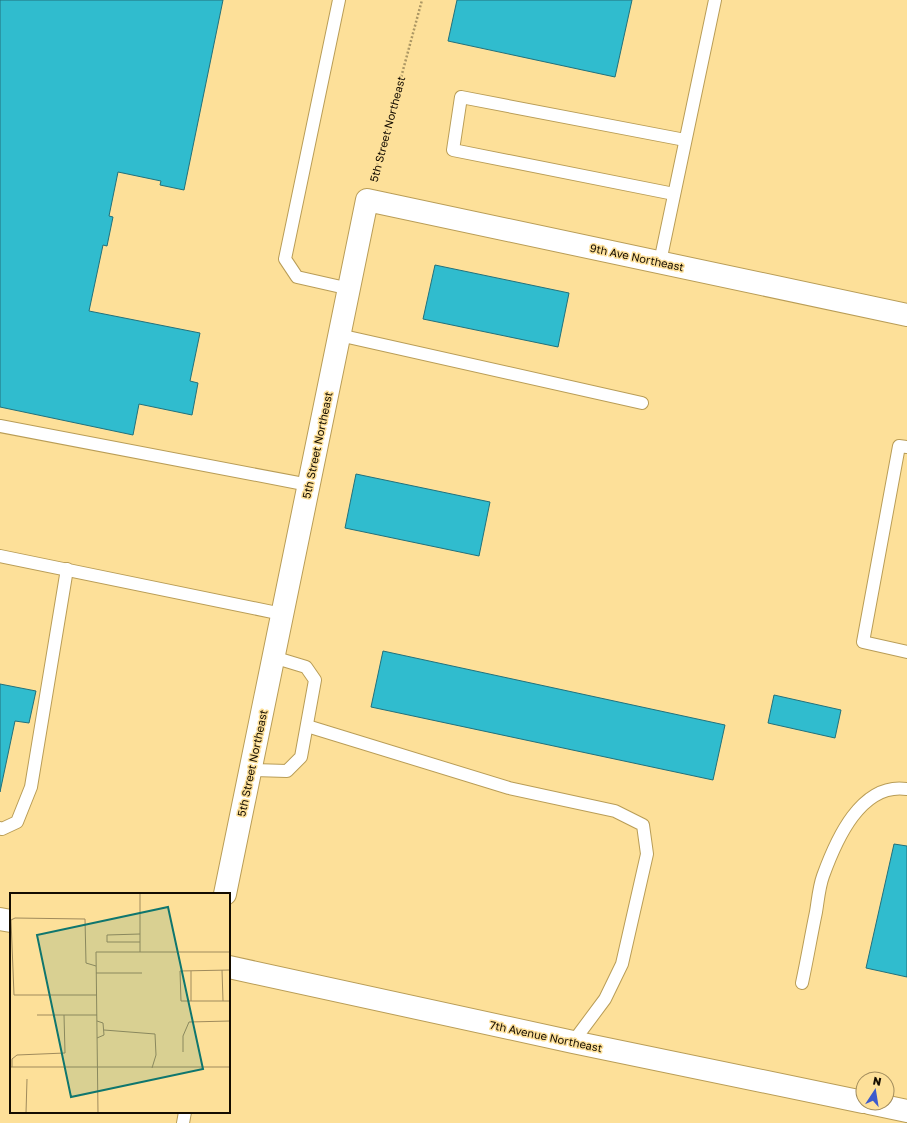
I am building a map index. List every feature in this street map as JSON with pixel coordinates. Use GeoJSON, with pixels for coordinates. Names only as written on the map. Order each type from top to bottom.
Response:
{"type":"FeatureCollection","features":[{"type":"Feature","properties":{"kind":"street","name":"5th Street Northeast"},"geometry":{"type":"LineString","coordinates":[[225,893],[367,200]]}},
{"type":"Feature","properties":{"kind":"street","name":"9th Ave Northeast"},"geometry":{"type":"LineString","coordinates":[[367,200],[907,314]]}},
{"type":"Feature","properties":{"kind":"street"},"geometry":{"type":"LineString","coordinates":[[0,919],[10,921]]}},
{"type":"Feature","properties":{"kind":"street","name":"7th Avenue Northeast"},"geometry":{"type":"LineString","coordinates":[[230,967],[573,1042],[855,1100]]}},
{"type":"Feature","properties":{"kind":"street"},"geometry":{"type":"LineString","coordinates":[[895,1108],[907,1111]]}},
{"type":"Feature","properties":{"kind":"lane"},"geometry":{"type":"LineString","coordinates":[[339,0],[285,259],[297,277],[350,288]]}},
{"type":"Feature","properties":{"kind":"lane"},"geometry":{"type":"LineString","coordinates":[[660,262],[715,0]]}},
{"type":"Feature","properties":{"kind":"lane"},"geometry":{"type":"LineString","coordinates":[[674,194],[453,150],[461,97],[685,140]]}},
{"type":"Feature","properties":{"kind":"lane"},"geometry":{"type":"LineString","coordinates":[[339,335],[642,403]]}},
{"type":"Feature","properties":{"kind":"lane"},"geometry":{"type":"LineString","coordinates":[[0,426],[309,485]]}},
{"type":"Feature","properties":{"kind":"lane"},"geometry":{"type":"LineString","coordinates":[[907,447],[898,446],[863,642],[907,652]]}},
{"type":"Feature","properties":{"kind":"lane"},"geometry":{"type":"LineString","coordinates":[[0,556],[282,614]]}},
{"type":"Feature","properties":{"kind":"lane"},"geometry":{"type":"LineString","coordinates":[[0,828],[2,829],[17,822],[30,787],[67,569]]}},
{"type":"Feature","properties":{"kind":"lane"},"geometry":{"type":"LineString","coordinates":[[250,770],[287,771],[301,756],[315,680],[306,667],[274,656]]}},
{"type":"Feature","properties":{"kind":"lane"},"geometry":{"type":"LineString","coordinates":[[307,726],[508,788],[615,811],[644,824],[647,854],[622,964],[605,999],[573,1042]]}},
{"type":"Feature","properties":{"kind":"lane"},"geometry":{"type":"LineString","coordinates":[[802,984],[823,877],[846,826],[857,810],[870,798],[883,791],[907,788]]}},
{"type":"Feature","properties":{"kind":"lane"},"geometry":{"type":"LineString","coordinates":[[183,1123],[185,1113]]}},
{"type":"Feature","properties":{"kind":"path","name":"5th Street Northeast"},"geometry":{"type":"LineString","coordinates":[[367,200],[422,0]]}},
{"type":"Feature","properties":{"kind":"building"},"geometry":{"type":"Polygon","coordinates":[[[0,0],[223,0],[184,190],[160,185],[161,181],[118,172],[109,216],[113,217],[107,246],[103,245],[89,311],[200,333],[190,381],[198,383],[192,415],[139,404],[133,435],[0,407],[0,0]]]}},
{"type":"Feature","properties":{"kind":"building"},"geometry":{"type":"Polygon","coordinates":[[[457,0],[632,0],[615,77],[448,41],[457,0]]]}},
{"type":"Feature","properties":{"kind":"building"},"geometry":{"type":"Polygon","coordinates":[[[435,265],[569,293],[558,347],[423,319],[435,265]]]}},
{"type":"Feature","properties":{"kind":"building"},"geometry":{"type":"Polygon","coordinates":[[[356,474],[490,502],[479,556],[345,528],[356,474]]]}},
{"type":"Feature","properties":{"kind":"building"},"geometry":{"type":"Polygon","coordinates":[[[383,651],[725,725],[713,780],[371,707],[383,651]]]}},
{"type":"Feature","properties":{"kind":"building"},"geometry":{"type":"Polygon","coordinates":[[[0,684],[36,691],[29,723],[15,721],[0,792],[0,684]]]}},
{"type":"Feature","properties":{"kind":"building"},"geometry":{"type":"Polygon","coordinates":[[[774,695],[841,710],[835,738],[768,723],[774,695]]]}},
{"type":"Feature","properties":{"kind":"building"},"geometry":{"type":"Polygon","coordinates":[[[894,844],[907,846],[907,977],[866,968],[894,844]]]}}]}
